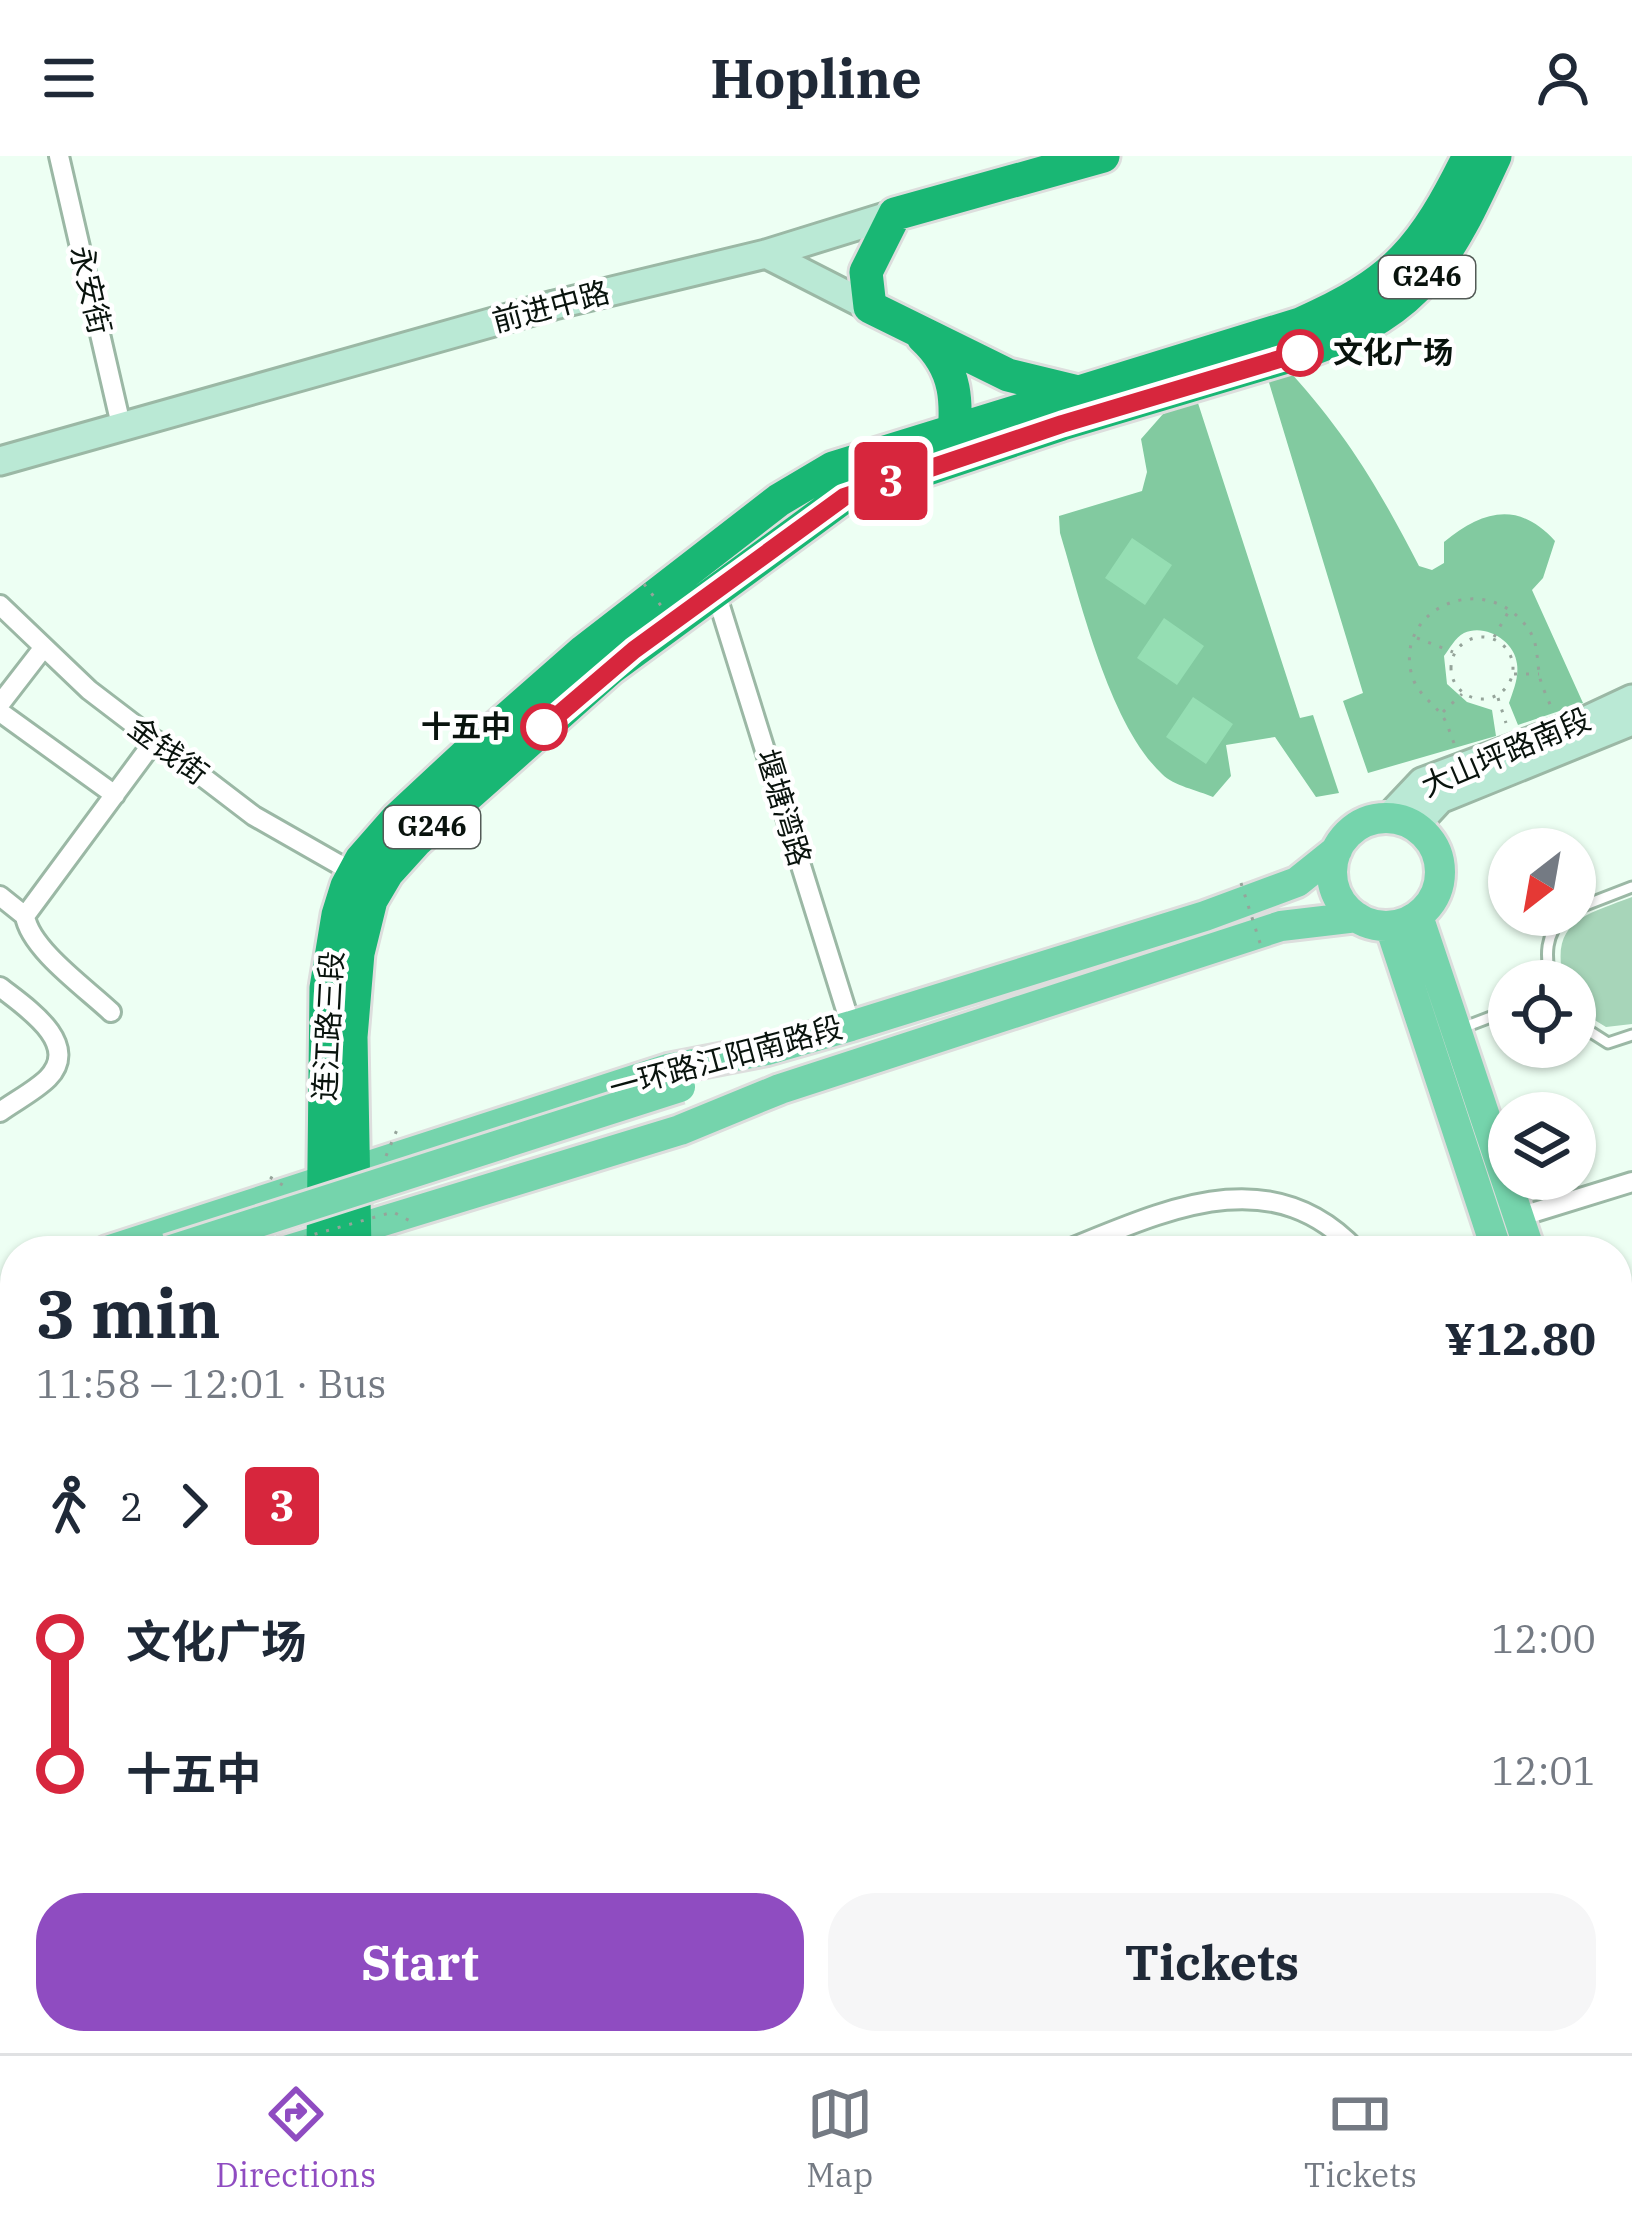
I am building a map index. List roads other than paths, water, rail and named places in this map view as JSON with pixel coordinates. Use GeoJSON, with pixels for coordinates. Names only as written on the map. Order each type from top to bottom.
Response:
{"type":"FeatureCollection","features":[{"type":"Feature","properties":{"kind":"highway","name":"前进中路"},"geometry":{"type":"LineString","coordinates":[[895,214],[1103,156]]}},
{"type":"Feature","properties":{"kind":"highway","name":"连江路三段"},"geometry":{"type":"LineString","coordinates":[[340,1176],[353,992],[371,900],[387,873],[484,778],[593,683],[824,508],[953,444],[1077,391],[1300,323],[1365,293],[1414,250],[1469,156]]}},
{"type":"Feature","properties":{"kind":"highway","name":"连江路三段"},"geometry":{"type":"LineString","coordinates":[[340,1176],[326,988],[338,915],[354,873],[397,820],[584,651],[778,500],[833,468],[953,444],[1349,336],[1405,302],[1445,255],[1495,156]]}},
{"type":"Feature","properties":{"kind":"highway"},"geometry":{"type":"LineString","coordinates":[[895,214],[866,272],[870,307],[1008,375],[1077,391]]}},
{"type":"Feature","properties":{"kind":"highway"},"geometry":{"type":"LineString","coordinates":[[918,331],[935,347],[952,376],[956,389],[953,444]]}},
{"type":"Feature","properties":{"kind":"highway","name":"G246"},"geometry":{"type":"LineString","coordinates":[[332,1236],[340,1176]]}},
{"type":"Feature","properties":{"kind":"main road"},"geometry":{"type":"LineString","coordinates":[[1401,822],[1435,848],[1440,878],[1429,906],[1404,921],[1357,917],[1345,907],[1332,880],[1336,850],[1352,830],[1401,822]]}},
{"type":"Feature","properties":{"kind":"main road","name":"一环路江阳南路段"},"geometry":{"type":"LineString","coordinates":[[155,1236],[668,1069],[767,1050],[851,1026],[1271,894],[1297,882],[1336,850]]}},
{"type":"Feature","properties":{"kind":"main road","name":"一环路江阳南路段"},"geometry":{"type":"LineString","coordinates":[[357,1236],[680,1130],[780,1088],[1281,926],[1357,917]]}},
{"type":"Feature","properties":{"kind":"main road"},"geometry":{"type":"LineString","coordinates":[[1404,921],[1456,1030],[1525,1236]]}},
{"type":"Feature","properties":{"kind":"main road"},"geometry":{"type":"LineString","coordinates":[[1404,921],[1493,1236]]}},
{"type":"Feature","properties":{"kind":"main road"},"geometry":{"type":"LineString","coordinates":[[270,1236],[682,1096],[767,1050]]}},
{"type":"Feature","properties":{"kind":"main road"},"geometry":{"type":"LineString","coordinates":[[218,1236],[682,1096],[780,1088]]}},
{"type":"Feature","properties":{"kind":"main road"},"geometry":{"type":"LineString","coordinates":[[414,1151],[408,1161],[409,1181],[424,1200],[427,1214]]}},
{"type":"Feature","properties":{"kind":"main road"},"geometry":{"type":"LineString","coordinates":[[196,1223],[217,1228],[224,1236]]}},
{"type":"Feature","properties":{"kind":"street","name":"永安街"},"geometry":{"type":"LineString","coordinates":[[58,156],[121,425]]}},
{"type":"Feature","properties":{"kind":"street","name":"前进中路"},"geometry":{"type":"LineString","coordinates":[[0,461],[554,305],[766,254],[895,214]]}},
{"type":"Feature","properties":{"kind":"street"},"geometry":{"type":"LineString","coordinates":[[766,254],[870,307]]}},
{"type":"Feature","properties":{"kind":"street","name":"堰塘湾路"},"geometry":{"type":"LineString","coordinates":[[716,590],[851,1026]]}},
{"type":"Feature","properties":{"kind":"street","name":"金钱街"},"geometry":{"type":"LineString","coordinates":[[0,605],[88,690],[254,816],[354,873]]}},
{"type":"Feature","properties":{"kind":"street"},"geometry":{"type":"LineString","coordinates":[[44,647],[0,708],[115,795]]}},
{"type":"Feature","properties":{"kind":"street","name":"大山坪路南段"},"geometry":{"type":"LineString","coordinates":[[1401,822],[1422,782],[1632,699]]}},
{"type":"Feature","properties":{"kind":"street","name":"大山坪路南段"},"geometry":{"type":"LineString","coordinates":[[1401,822],[1440,799],[1632,721]]}},
{"type":"Feature","properties":{"kind":"street"},"geometry":{"type":"LineString","coordinates":[[25,916],[154,740]]}},
{"type":"Feature","properties":{"kind":"street"},"geometry":{"type":"LineString","coordinates":[[0,896],[25,916],[27,928],[40,945],[112,1012]]}},
{"type":"Feature","properties":{"kind":"street"},"geometry":{"type":"LineString","coordinates":[[0,987],[40,1018],[52,1034],[58,1056],[51,1076],[0,1112]]}},
{"type":"Feature","properties":{"kind":"street"},"geometry":{"type":"LineString","coordinates":[[1519,1217],[1632,1182]]}},
{"type":"Feature","properties":{"kind":"street"},"geometry":{"type":"LineString","coordinates":[[1102,1236],[1177,1206],[1230,1198],[1296,1206],[1337,1236]]}},
{"type":"Feature","properties":{"kind":"lane"},"geometry":{"type":"LineString","coordinates":[[1596,900],[1632,887]]}},
{"type":"Feature","properties":{"kind":"lane"},"geometry":{"type":"LineString","coordinates":[[1456,1030],[1488,1018]]}},
{"type":"Feature","properties":{"kind":"lane"},"geometry":{"type":"LineString","coordinates":[[1596,1035],[1608,1043],[1632,1035]]}},
{"type":"Feature","properties":{"kind":"place","name":"文化广场"},"geometry":{"type":"Point","coordinates":[1300,353]}},
{"type":"Feature","properties":{"kind":"place","name":"十五中"},"geometry":{"type":"Point","coordinates":[544,727]}}]}
